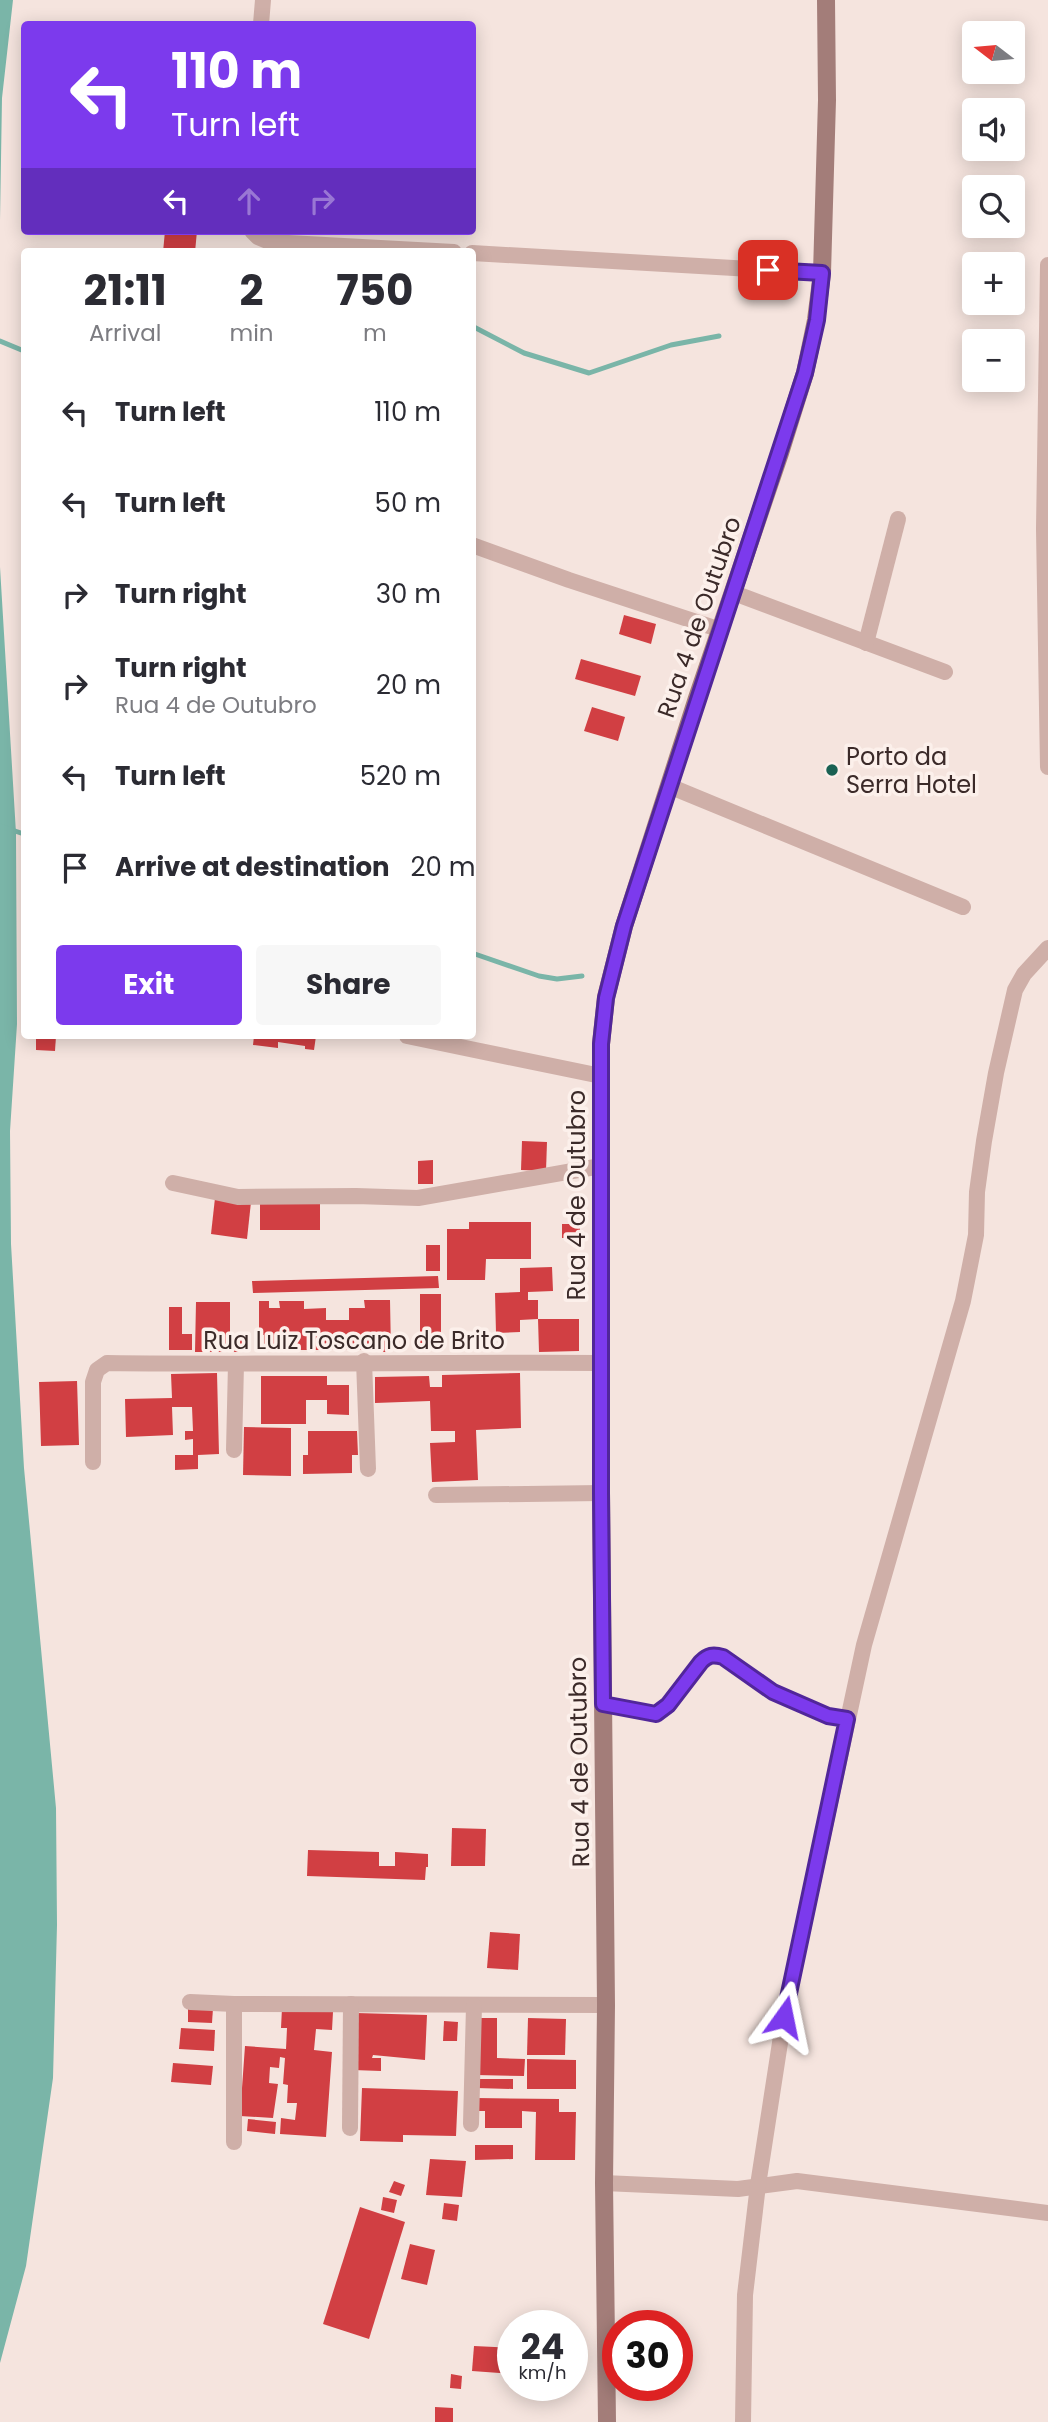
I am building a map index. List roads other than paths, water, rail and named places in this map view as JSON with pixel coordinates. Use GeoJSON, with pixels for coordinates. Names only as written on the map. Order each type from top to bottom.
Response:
{"type":"FeatureCollection","features":[{"type":"Feature","properties":{"kind":"main road","name":"Rua 4 de Outubro"},"geometry":{"type":"LineString","coordinates":[[607,2422],[601,1044],[606,998],[624,926],[805,373],[817,320],[822,273],[827,100],[826,0]]}},
{"type":"Feature","properties":{"kind":"street"},"geometry":{"type":"LineString","coordinates":[[261,21],[263,0]]}},
{"type":"Feature","properties":{"kind":"street"},"geometry":{"type":"LineString","coordinates":[[256,235],[270,242],[380,248]]}},
{"type":"Feature","properties":{"kind":"street"},"geometry":{"type":"LineString","coordinates":[[476,253],[822,273]]}},
{"type":"Feature","properties":{"kind":"street"},"geometry":{"type":"LineString","coordinates":[[1048,265],[1048,766]]}},
{"type":"Feature","properties":{"kind":"street"},"geometry":{"type":"LineString","coordinates":[[866,643],[898,519]]}},
{"type":"Feature","properties":{"kind":"street"},"geometry":{"type":"LineString","coordinates":[[476,546],[721,630]]}},
{"type":"Feature","properties":{"kind":"street"},"geometry":{"type":"LineString","coordinates":[[734,593],[945,672]]}},
{"type":"Feature","properties":{"kind":"street"},"geometry":{"type":"LineString","coordinates":[[669,786],[963,907]]}},
{"type":"Feature","properties":{"kind":"street"},"geometry":{"type":"LineString","coordinates":[[743,2422],[745,2295],[758,2185],[784,2017],[864,1645],[963,1301],[975,1235],[984,1141],[1015,989],[1018,980],[1048,948]]}},
{"type":"Feature","properties":{"kind":"street"},"geometry":{"type":"LineString","coordinates":[[422,1039],[601,1076]]}},
{"type":"Feature","properties":{"kind":"street"},"geometry":{"type":"LineString","coordinates":[[173,1183],[238,1197],[418,1198],[601,1166]]}},
{"type":"Feature","properties":{"kind":"street"},"geometry":{"type":"LineString","coordinates":[[364,1361],[368,1469]]}},
{"type":"Feature","properties":{"kind":"street","name":"Rua Luiz Toscano de Brito"},"geometry":{"type":"LineString","coordinates":[[93,1462],[93,1382],[97,1370],[107,1363],[601,1363]]}},
{"type":"Feature","properties":{"kind":"street"},"geometry":{"type":"LineString","coordinates":[[234,1450],[236,1364]]}},
{"type":"Feature","properties":{"kind":"street"},"geometry":{"type":"LineString","coordinates":[[436,1495],[601,1493]]}},
{"type":"Feature","properties":{"kind":"street"},"geometry":{"type":"LineString","coordinates":[[603,1704],[656,1714],[668,1705],[701,1662],[707,1656],[714,1655],[723,1657],[773,1692],[828,1716],[847,1719]]}},
{"type":"Feature","properties":{"kind":"street"},"geometry":{"type":"LineString","coordinates":[[190,2002],[606,2005]]}},
{"type":"Feature","properties":{"kind":"street"},"geometry":{"type":"LineString","coordinates":[[234,2004],[234,2142]]}},
{"type":"Feature","properties":{"kind":"street"},"geometry":{"type":"LineString","coordinates":[[350,2127],[351,2004]]}},
{"type":"Feature","properties":{"kind":"street"},"geometry":{"type":"LineString","coordinates":[[471,2124],[474,2006]]}},
{"type":"Feature","properties":{"kind":"street"},"geometry":{"type":"LineString","coordinates":[[604,2183],[738,2189],[797,2181],[1048,2213]]}},
{"type":"Feature","properties":{"kind":"water"},"geometry":{"type":"Polygon","coordinates":[[[0,0],[13,0],[2,98],[0,220],[0,0]]]}},
{"type":"Feature","properties":{"kind":"water"},"geometry":{"type":"Polygon","coordinates":[[[0,567],[16,833],[17,1024],[10,1131],[11,1244],[24,1468],[56,1808],[57,1925],[53,2078],[26,2266],[0,2363],[0,567]]]}},
{"type":"Feature","properties":{"kind":"waterway"},"geometry":{"type":"LineString","coordinates":[[476,328],[524,353],[589,373],[671,345],[719,336]]}},
{"type":"Feature","properties":{"kind":"waterway"},"geometry":{"type":"LineString","coordinates":[[0,341],[21,350]]}},
{"type":"Feature","properties":{"kind":"waterway"},"geometry":{"type":"LineString","coordinates":[[0,826],[21,833]]}},
{"type":"Feature","properties":{"kind":"waterway"},"geometry":{"type":"LineString","coordinates":[[476,954],[539,976],[557,979],[582,976]]}},
{"type":"Feature","properties":{"kind":"place","name":"Porto da Serra Hotel"},"geometry":{"type":"Point","coordinates":[832,770]}}]}
